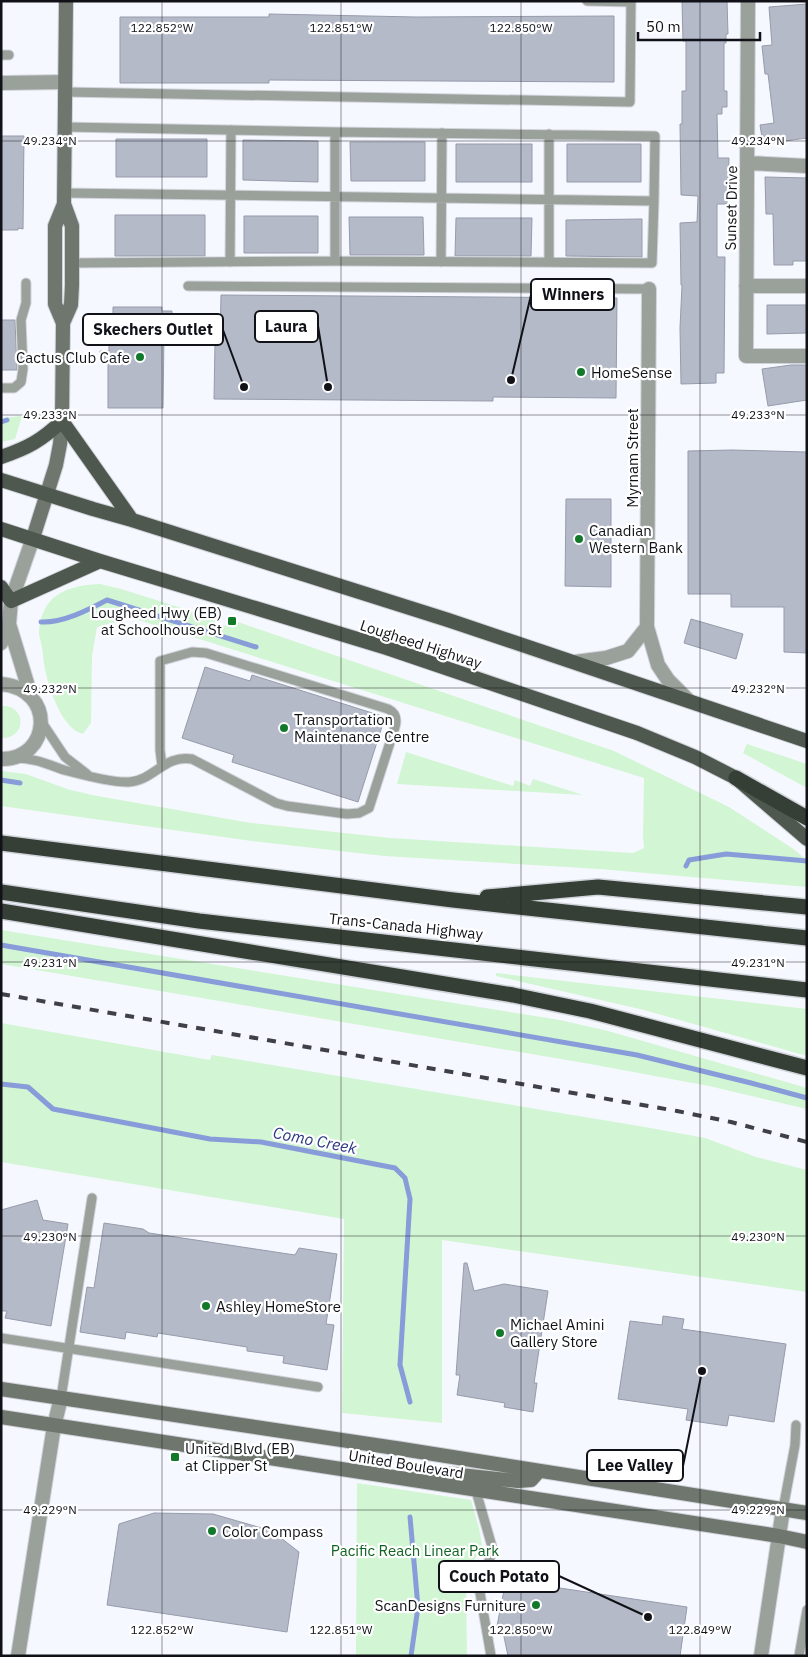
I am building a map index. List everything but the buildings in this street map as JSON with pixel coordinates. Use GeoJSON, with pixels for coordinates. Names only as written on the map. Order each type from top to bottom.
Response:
{"type":"FeatureCollection","features":[{"type":"Feature","properties":{"kind":"highway"},"geometry":{"type":"LineString","coordinates":[[736,778],[806,818]]}},
{"type":"Feature","properties":{"kind":"highway","name":"Trans-Canada Highway"},"geometry":{"type":"LineString","coordinates":[[1,843],[453,900],[807,938]]}},
{"type":"Feature","properties":{"kind":"highway"},"geometry":{"type":"LineString","coordinates":[[453,900],[598,887],[807,907]]}},
{"type":"Feature","properties":{"kind":"highway","name":"Trans-Canada Highway"},"geometry":{"type":"LineString","coordinates":[[1,892],[199,921],[807,990]]}},
{"type":"Feature","properties":{"kind":"highway"},"geometry":{"type":"LineString","coordinates":[[1,911],[513,995],[590,1011],[807,1068]]}},
{"type":"Feature","properties":{"kind":"main road"},"geometry":{"type":"LineString","coordinates":[[32,538],[56,465],[62,421],[63,323],[55,304],[55,296],[56,226],[64,198],[66,1]]}},
{"type":"Feature","properties":{"kind":"main road"},"geometry":{"type":"LineString","coordinates":[[63,323],[72,304],[72,226],[64,198]]}},
{"type":"Feature","properties":{"kind":"main road"},"geometry":{"type":"LineString","coordinates":[[1,456],[27,448],[48,434],[62,421]]}},
{"type":"Feature","properties":{"kind":"main road"},"geometry":{"type":"LineString","coordinates":[[62,421],[132,520]]}},
{"type":"Feature","properties":{"kind":"main road","name":"Lougheed Highway"},"geometry":{"type":"LineString","coordinates":[[1,480],[575,662],[807,741]]}},
{"type":"Feature","properties":{"kind":"main road","name":"Lougheed Highway"},"geometry":{"type":"LineString","coordinates":[[1,529],[387,648],[609,724],[695,757],[736,778],[807,839]]}},
{"type":"Feature","properties":{"kind":"main road"},"geometry":{"type":"LineString","coordinates":[[1,587],[11,601],[100,561]]}},
{"type":"Feature","properties":{"kind":"main road","name":"United Boulevard"},"geometry":{"type":"LineString","coordinates":[[1,1389],[807,1513]]}},
{"type":"Feature","properties":{"kind":"main road","name":"United Boulevard"},"geometry":{"type":"LineString","coordinates":[[1,1417],[779,1536],[807,1542]]}},
{"type":"Feature","properties":{"kind":"main road"},"geometry":{"type":"LineString","coordinates":[[398,1478],[450,1474],[518,1481],[530,1480],[539,1471]]}},
{"type":"Feature","properties":{"kind":"street","name":"Sunset Drive"},"geometry":{"type":"LineString","coordinates":[[748,1],[746,356],[807,356]]}},
{"type":"Feature","properties":{"kind":"street"},"geometry":{"type":"LineString","coordinates":[[1,83],[65,87]]}},
{"type":"Feature","properties":{"kind":"street"},"geometry":{"type":"LineString","coordinates":[[748,164],[807,166]]}},
{"type":"Feature","properties":{"kind":"street"},"geometry":{"type":"LineString","coordinates":[[746,286],[807,286]]}},
{"type":"Feature","properties":{"kind":"street","name":"Myrnam Street"},"geometry":{"type":"LineString","coordinates":[[648,289],[648,627],[658,665],[668,680],[689,701]]}},
{"type":"Feature","properties":{"kind":"street"},"geometry":{"type":"LineString","coordinates":[[1,643],[9,624],[11,601],[32,538]]}},
{"type":"Feature","properties":{"kind":"street"},"geometry":{"type":"LineString","coordinates":[[9,624],[31,696]]}},
{"type":"Feature","properties":{"kind":"street"},"geometry":{"type":"LineString","coordinates":[[575,662],[606,658],[628,651],[648,627]]}},
{"type":"Feature","properties":{"kind":"street"},"geometry":{"type":"LineString","coordinates":[[1,684],[22,689],[31,696],[36,703],[41,721],[40,733],[34,745],[25,753],[7,759]]}},
{"type":"Feature","properties":{"kind":"street"},"geometry":{"type":"LineString","coordinates":[[18,1656],[54,1426],[61,1398]]}},
{"type":"Feature","properties":{"kind":"street"},"geometry":{"type":"LineString","coordinates":[[761,1656],[783,1509]]}},
{"type":"Feature","properties":{"kind":"lane"},"geometry":{"type":"LineString","coordinates":[[65,87],[630,102],[631,2],[587,1]]}},
{"type":"Feature","properties":{"kind":"lane"},"geometry":{"type":"LineString","coordinates":[[64,126],[655,136],[652,263],[335,261],[72,263]]}},
{"type":"Feature","properties":{"kind":"lane"},"geometry":{"type":"LineString","coordinates":[[230,262],[231,130]]}},
{"type":"Feature","properties":{"kind":"lane"},"geometry":{"type":"LineString","coordinates":[[335,132],[335,261]]}},
{"type":"Feature","properties":{"kind":"lane"},"geometry":{"type":"LineString","coordinates":[[441,262],[442,133]]}},
{"type":"Feature","properties":{"kind":"lane"},"geometry":{"type":"LineString","coordinates":[[549,134],[549,262]]}},
{"type":"Feature","properties":{"kind":"lane"},"geometry":{"type":"LineString","coordinates":[[64,198],[231,195],[654,201]]}},
{"type":"Feature","properties":{"kind":"lane"},"geometry":{"type":"LineString","coordinates":[[1,388],[14,388],[21,382],[21,320],[26,303],[26,283]]}},
{"type":"Feature","properties":{"kind":"lane"},"geometry":{"type":"LineString","coordinates":[[188,286],[648,289]]}},
{"type":"Feature","properties":{"kind":"lane"},"geometry":{"type":"LineString","coordinates":[[7,759],[36,759],[73,772],[128,782],[143,778],[172,760],[181,758],[192,759],[276,803],[298,808],[347,814],[360,813],[369,808],[395,727],[395,715],[388,709],[206,653],[192,652],[160,661],[160,750],[162,766]]}},
{"type":"Feature","properties":{"kind":"lane"},"geometry":{"type":"LineString","coordinates":[[41,721],[65,757],[90,775]]}},
{"type":"Feature","properties":{"kind":"lane"},"geometry":{"type":"LineString","coordinates":[[61,1398],[92,1198]]}},
{"type":"Feature","properties":{"kind":"lane"},"geometry":{"type":"LineString","coordinates":[[1,1338],[318,1387]]}},
{"type":"Feature","properties":{"kind":"lane"},"geometry":{"type":"LineString","coordinates":[[783,1509],[795,1444],[796,1425]]}},
{"type":"Feature","properties":{"kind":"lane"},"geometry":{"type":"LineString","coordinates":[[476,1491],[497,1550],[479,1587],[491,1656]]}},
{"type":"Feature","properties":{"kind":"lane"},"geometry":{"type":"LineString","coordinates":[[799,1656],[806,1612]]}},
{"type":"Feature","properties":{"kind":"green space"},"geometry":{"type":"Polygon","coordinates":[[[22,416],[15,439],[1,442],[1,418],[22,416]]]}},
{"type":"Feature","properties":{"kind":"green space"},"geometry":{"type":"Polygon","coordinates":[[[100,584],[217,619],[216,623],[233,628],[236,622],[238,622],[614,751],[729,807],[792,848],[807,860],[807,887],[599,869],[384,856],[252,841],[1,806],[1,771],[26,774],[67,789],[92,795],[251,823],[390,838],[633,853],[644,848],[644,778],[132,618],[97,627],[92,656],[91,723],[83,734],[68,724],[56,704],[44,663],[39,635],[40,626],[46,607],[59,594],[71,588],[100,584]]]}},
{"type":"Feature","properties":{"kind":"green space"},"geometry":{"type":"Polygon","coordinates":[[[1,706],[16,710],[21,722],[16,733],[10,737],[1,738],[1,706]]]}},
{"type":"Feature","properties":{"kind":"green space"},"geometry":{"type":"Polygon","coordinates":[[[747,744],[807,764],[807,788],[743,753],[747,744]]]}},
{"type":"Feature","properties":{"kind":"green space"},"geometry":{"type":"Polygon","coordinates":[[[406,752],[513,786],[515,780],[530,786],[533,779],[583,795],[397,784],[406,752]]]}},
{"type":"Feature","properties":{"kind":"green space"},"geometry":{"type":"Polygon","coordinates":[[[1,930],[560,1020],[608,1031],[807,1088],[807,1109],[709,1086],[590,1064],[1,964],[1,930]]]}},
{"type":"Feature","properties":{"kind":"green space"},"geometry":{"type":"Polygon","coordinates":[[[496,973],[807,1009],[807,1056],[644,1010],[496,976],[496,973]]]}},
{"type":"Feature","properties":{"kind":"green space"},"geometry":{"type":"Polygon","coordinates":[[[1,1023],[210,1060],[212,1055],[645,1127],[705,1138],[756,1157],[807,1170],[807,1292],[442,1240],[442,1423],[342,1413],[344,1219],[1,1162],[1,1023]]]}},
{"type":"Feature","properties":{"kind":"green space","name":"Pacific Reach Linear Park"},"geometry":{"type":"Polygon","coordinates":[[[357,1483],[471,1500],[482,1545],[466,1577],[467,1656],[356,1656],[357,1483]]]}},
{"type":"Feature","properties":{"kind":"waterway"},"geometry":{"type":"LineString","coordinates":[[1,422],[7,420]]}},
{"type":"Feature","properties":{"kind":"waterway"},"geometry":{"type":"LineString","coordinates":[[41,622],[67,618],[84,612],[107,600],[256,647]]}},
{"type":"Feature","properties":{"kind":"waterway"},"geometry":{"type":"LineString","coordinates":[[1,780],[20,783]]}},
{"type":"Feature","properties":{"kind":"waterway"},"geometry":{"type":"LineString","coordinates":[[686,866],[689,860],[726,854],[807,861]]}},
{"type":"Feature","properties":{"kind":"waterway"},"geometry":{"type":"LineString","coordinates":[[1,945],[637,1055],[807,1098]]}},
{"type":"Feature","properties":{"kind":"waterway","name":"Como Creek"},"geometry":{"type":"LineString","coordinates":[[1,1084],[28,1087],[53,1109],[210,1139],[261,1142],[395,1168],[405,1178],[410,1199],[400,1365],[410,1402]]}},
{"type":"Feature","properties":{"kind":"waterway","name":"Como Creek"},"geometry":{"type":"LineString","coordinates":[[410,1517],[418,1607],[411,1656]]}},
{"type":"Feature","properties":{"kind":"railway"},"geometry":{"type":"LineString","coordinates":[[1,994],[677,1111],[731,1122],[807,1142]]}},
{"type":"Feature","properties":{"kind":"place","name":"Cactus Club Cafe"},"geometry":{"type":"Point","coordinates":[140,357]}},
{"type":"Feature","properties":{"kind":"place","name":"HomeSense"},"geometry":{"type":"Point","coordinates":[581,372]}},
{"type":"Feature","properties":{"kind":"place","name":"Winners"},"geometry":{"type":"Point","coordinates":[511,380]}},
{"type":"Feature","properties":{"kind":"place","name":"Skechers Outlet"},"geometry":{"type":"Point","coordinates":[244,387]}},
{"type":"Feature","properties":{"kind":"place","name":"Laura"},"geometry":{"type":"Point","coordinates":[328,387]}},
{"type":"Feature","properties":{"kind":"place","name":"Canadian Western Bank"},"geometry":{"type":"Point","coordinates":[579,539]}},
{"type":"Feature","properties":{"kind":"place","name":"Lougheed Hwy (EB) at Schoolhouse St"},"geometry":{"type":"Point","coordinates":[232,621]}},
{"type":"Feature","properties":{"kind":"place","name":"Transportation Maintenance Centre"},"geometry":{"type":"Point","coordinates":[284,728]}},
{"type":"Feature","properties":{"kind":"place","name":"Ashley HomeStore"},"geometry":{"type":"Point","coordinates":[206,1306]}},
{"type":"Feature","properties":{"kind":"place","name":"Michael Amini Gallery Store"},"geometry":{"type":"Point","coordinates":[500,1333]}},
{"type":"Feature","properties":{"kind":"place","name":"Lee Valley"},"geometry":{"type":"Point","coordinates":[702,1371]}},
{"type":"Feature","properties":{"kind":"place","name":"United Blvd (EB) at Clipper St"},"geometry":{"type":"Point","coordinates":[175,1457]}},
{"type":"Feature","properties":{"kind":"place","name":"Color Compass"},"geometry":{"type":"Point","coordinates":[212,1531]}},
{"type":"Feature","properties":{"kind":"place","name":"ScanDesigns Furniture"},"geometry":{"type":"Point","coordinates":[536,1605]}},
{"type":"Feature","properties":{"kind":"place","name":"Couch Potato"},"geometry":{"type":"Point","coordinates":[648,1617]}}]}
